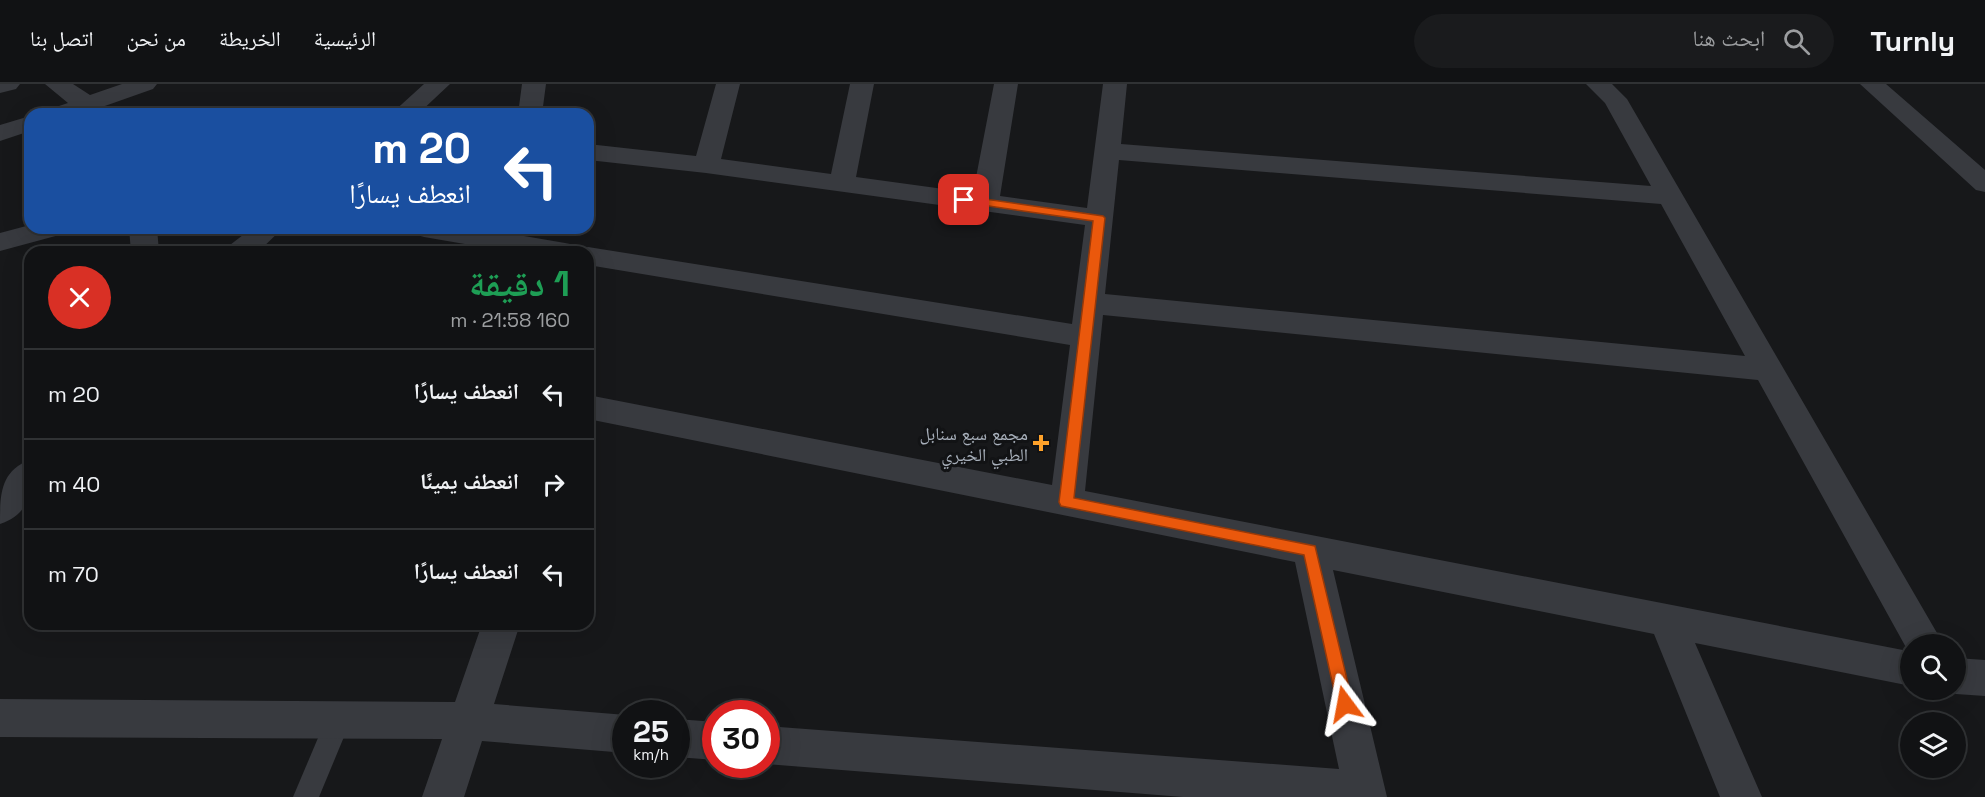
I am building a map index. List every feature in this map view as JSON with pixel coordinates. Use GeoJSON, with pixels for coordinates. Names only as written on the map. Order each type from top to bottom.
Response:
{"type":"FeatureCollection","features":[{"type":"Feature","properties":{"kind":"street"},"geometry":{"type":"LineString","coordinates":[[0,86],[8,84]]}},
{"type":"Feature","properties":{"kind":"street"},"geometry":{"type":"LineString","coordinates":[[57,84],[90,108]]}},
{"type":"Feature","properties":{"kind":"street"},"geometry":{"type":"LineString","coordinates":[[93,108],[145,84]]}},
{"type":"Feature","properties":{"kind":"street"},"geometry":{"type":"LineString","coordinates":[[410,108],[438,84]]}},
{"type":"Feature","properties":{"kind":"street"},"geometry":{"type":"LineString","coordinates":[[531,108],[534,84]]}},
{"type":"Feature","properties":{"kind":"street"},"geometry":{"type":"LineString","coordinates":[[706,165],[728,84]]}},
{"type":"Feature","properties":{"kind":"street"},"geometry":{"type":"LineString","coordinates":[[842,183],[862,84]]}},
{"type":"Feature","properties":{"kind":"street"},"geometry":{"type":"LineString","coordinates":[[985,203],[1006,84]]}},
{"type":"Feature","properties":{"kind":"street"},"geometry":{"type":"LineString","coordinates":[[1066,502],[1115,84]]}},
{"type":"Feature","properties":{"kind":"street"},"geometry":{"type":"LineString","coordinates":[[1598,84],[1615,99],[1919,634]]}},
{"type":"Feature","properties":{"kind":"street"},"geometry":{"type":"LineString","coordinates":[[1872,84],[1985,184]]}},
{"type":"Feature","properties":{"kind":"street"},"geometry":{"type":"LineString","coordinates":[[0,133],[24,125]]}},
{"type":"Feature","properties":{"kind":"street"},"geometry":{"type":"LineString","coordinates":[[1107,151],[1670,196]]}},
{"type":"Feature","properties":{"kind":"street"},"geometry":{"type":"LineString","coordinates":[[594,154],[706,165],[1099,218]]}},
{"type":"Feature","properties":{"kind":"street"},"geometry":{"type":"LineString","coordinates":[[0,242],[30,234]]}},
{"type":"Feature","properties":{"kind":"street"},"geometry":{"type":"LineString","coordinates":[[247,246],[262,234]]}},
{"type":"Feature","properties":{"kind":"street"},"geometry":{"type":"LineString","coordinates":[[465,234],[536,246]]}},
{"type":"Feature","properties":{"kind":"street"},"geometry":{"type":"LineString","coordinates":[[594,257],[1086,337]]}},
{"type":"Feature","properties":{"kind":"street"},"geometry":{"type":"LineString","coordinates":[[1089,303],[1769,370]]}},
{"type":"Feature","properties":{"kind":"street"},"geometry":{"type":"LineString","coordinates":[[594,407],[1900,667]]}},
{"type":"Feature","properties":{"kind":"street"},"geometry":{"type":"LineString","coordinates":[[0,510],[24,480]]}},
{"type":"Feature","properties":{"kind":"street"},"geometry":{"type":"LineString","coordinates":[[780,746],[1365,794],[1310,550]]}},
{"type":"Feature","properties":{"kind":"street"},"geometry":{"type":"LineString","coordinates":[[1667,621],[1742,797]]}},
{"type":"Feature","properties":{"kind":"street"},"geometry":{"type":"LineString","coordinates":[[443,797],[499,630]]}},
{"type":"Feature","properties":{"kind":"street"},"geometry":{"type":"LineString","coordinates":[[1966,677],[1985,678]]}},
{"type":"Feature","properties":{"kind":"street"},"geometry":{"type":"LineString","coordinates":[[0,718],[468,722],[612,733]]}},
{"type":"Feature","properties":{"kind":"lane"},"geometry":{"type":"LineString","coordinates":[[306,797],[338,720]]}},
{"type":"Feature","properties":{"kind":"place","name":"مجمع سبع سنابل الطبي الخيري"},"geometry":{"type":"Point","coordinates":[1041,443]}},
{"type":"Feature","properties":{"kind":"route"},"geometry":{"type":"LineString","coordinates":[[964,200],[1099,218],[1066,502],[1310,550],[1345,704]]}}]}
